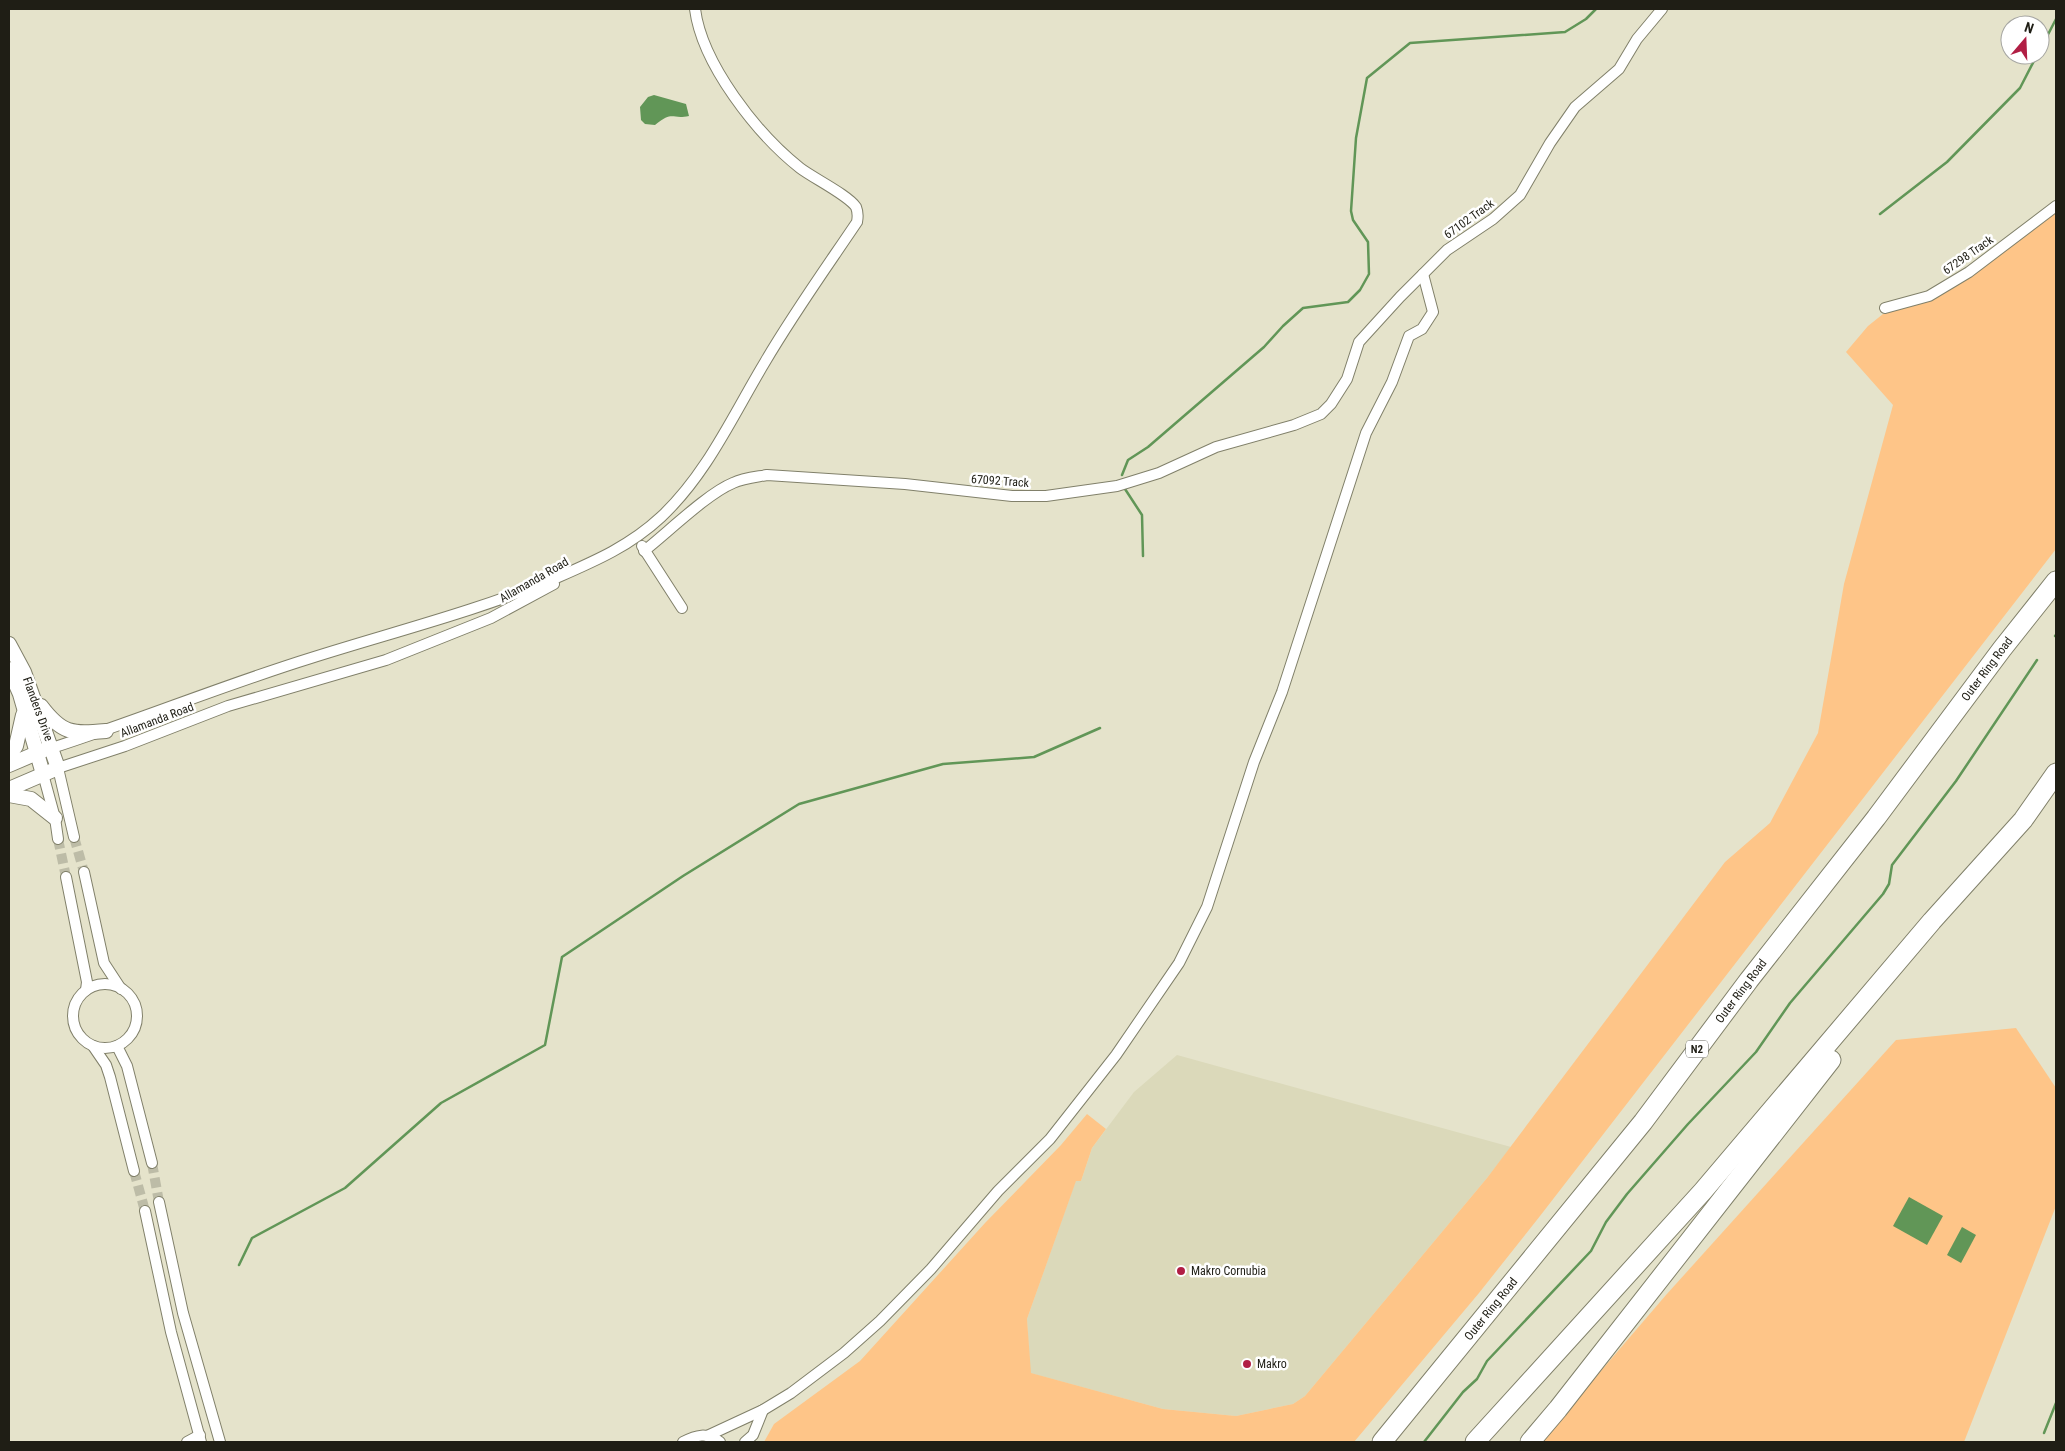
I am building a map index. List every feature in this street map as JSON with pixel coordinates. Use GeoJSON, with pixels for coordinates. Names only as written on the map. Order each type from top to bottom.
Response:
{"type":"FeatureCollection","features":[{"type":"Feature","properties":{"kind":"highway","name":"Outer Ring Road"},"geometry":{"type":"LineString","coordinates":[[1382,1442],[1636,1130],[2056,580]]}},
{"type":"Feature","properties":{"kind":"highway"},"geometry":{"type":"LineString","coordinates":[[1475,1442],[1702,1191],[1932,921],[2023,820],[2056,773]]}},
{"type":"Feature","properties":{"kind":"highway"},"geometry":{"type":"LineString","coordinates":[[1530,1442],[1558,1409],[1846,1041],[1875,1002],[1890,972]]}},
{"type":"Feature","properties":{"kind":"street"},"geometry":{"type":"LineString","coordinates":[[580,568],[614,553],[636,538],[662,516],[704,466],[765,362],[805,297],[856,222],[858,215],[852,203],[802,169],[780,151],[753,123],[730,91],[713,60],[695,9]]}},
{"type":"Feature","properties":{"kind":"street","name":"67102 Track"},"geometry":{"type":"LineString","coordinates":[[1347,379],[1359,342],[1447,250],[1493,219],[1520,195],[1550,143],[1575,107],[1619,69],[1662,9]]}},
{"type":"Feature","properties":{"kind":"street","name":"67298 Track"},"geometry":{"type":"LineString","coordinates":[[1885,308],[1928,296],[1953,282],[2056,206]]}},
{"type":"Feature","properties":{"kind":"street"},"geometry":{"type":"LineString","coordinates":[[683,1442],[692,1438],[706,1436],[763,1410],[844,1353],[880,1321],[930,1269],[998,1191],[1050,1139],[1116,1055],[1179,964],[1207,907],[1254,762],[1282,692],[1366,432],[1392,382],[1409,336],[1422,329],[1433,312],[1422,274]]}},
{"type":"Feature","properties":{"kind":"street","name":"67092 Track"},"geometry":{"type":"LineString","coordinates":[[644,551],[708,500],[733,483],[767,475],[905,484],[1012,496],[1046,496],[1117,486],[1159,473],[1216,447],[1320,414],[1331,404],[1347,379]]}},
{"type":"Feature","properties":{"kind":"street"},"geometry":{"type":"LineString","coordinates":[[636,538],[682,608]]}},
{"type":"Feature","properties":{"kind":"street","name":"Allamanda Road"},"geometry":{"type":"LineString","coordinates":[[52,748],[106,731],[220,688],[494,602],[580,568]]}},
{"type":"Feature","properties":{"kind":"street","name":"Allamanda Road"},"geometry":{"type":"LineString","coordinates":[[58,768],[125,746],[228,706],[386,660],[450,636],[542,592],[580,568]]}},
{"type":"Feature","properties":{"kind":"street","name":"Flanders Drive"},"geometry":{"type":"LineString","coordinates":[[9,644],[24,672],[58,768]]}},
{"type":"Feature","properties":{"kind":"street","name":"Flanders Drive"},"geometry":{"type":"LineString","coordinates":[[9,669],[23,704],[43,774]]}},
{"type":"Feature","properties":{"kind":"street"},"geometry":{"type":"LineString","coordinates":[[32,693],[54,722],[66,730],[78,733],[106,731]]}},
{"type":"Feature","properties":{"kind":"street"},"geometry":{"type":"LineString","coordinates":[[9,756],[16,746],[20,733],[23,704]]}},
{"type":"Feature","properties":{"kind":"street","name":"Flanders Drive"},"geometry":{"type":"LineString","coordinates":[[9,765],[52,748]]}},
{"type":"Feature","properties":{"kind":"street"},"geometry":{"type":"LineString","coordinates":[[9,789],[58,768],[74,837]]}},
{"type":"Feature","properties":{"kind":"street"},"geometry":{"type":"LineString","coordinates":[[43,774],[55,818],[58,839]]}},
{"type":"Feature","properties":{"kind":"street"},"geometry":{"type":"LineString","coordinates":[[9,795],[31,799],[55,818]]}},
{"type":"Feature","properties":{"kind":"street"},"geometry":{"type":"LineString","coordinates":[[84,872],[104,963],[121,990]]}},
{"type":"Feature","properties":{"kind":"street"},"geometry":{"type":"LineString","coordinates":[[66,877],[87,982],[86,990],[76,1003],[73,1019],[79,1035],[93,1046],[106,1065],[134,1171]]}},
{"type":"Feature","properties":{"kind":"street"},"geometry":{"type":"LineString","coordinates":[[86,990],[102,984],[114,986],[132,1000],[136,1018],[131,1034],[117,1046],[105,1048],[93,1046]]}},
{"type":"Feature","properties":{"kind":"street"},"geometry":{"type":"LineString","coordinates":[[117,1046],[127,1066],[152,1164]]}},
{"type":"Feature","properties":{"kind":"street"},"geometry":{"type":"LineString","coordinates":[[159,1202],[183,1313],[220,1442]]}},
{"type":"Feature","properties":{"kind":"street"},"geometry":{"type":"LineString","coordinates":[[145,1212],[171,1332],[200,1439],[187,1442]]}},
{"type":"Feature","properties":{"kind":"street"},"geometry":{"type":"LineString","coordinates":[[745,1442],[753,1435],[763,1410]]}},
{"type":"Feature","properties":{"kind":"street"},"geometry":{"type":"LineString","coordinates":[[706,1436],[720,1442]]}},
{"type":"Feature","properties":{"kind":"shaded area"},"geometry":{"type":"Polygon","coordinates":[[[654,95],[686,104],[689,116],[669,117],[655,125],[645,124],[641,120],[640,107],[648,97],[654,95]]]}},
{"type":"Feature","properties":{"kind":"shaded area"},"geometry":{"type":"Polygon","coordinates":[[[2056,213],[2056,549],[1540,1216],[1479,1293],[1354,1442],[764,1442],[774,1424],[860,1361],[985,1223],[1061,1145],[1087,1114],[1106,1129],[1092,1148],[1081,1181],[1076,1181],[1027,1319],[1031,1373],[1163,1409],[1236,1416],[1293,1404],[1305,1396],[1487,1178],[1725,862],[1770,823],[1818,733],[1844,584],[1893,405],[1846,352],[1868,326],[1883,314],[1925,302],[1965,280],[2056,213]]]}},
{"type":"Feature","properties":{"kind":"shaded area"},"geometry":{"type":"Polygon","coordinates":[[[2016,1028],[2056,1088],[2056,1206],[1964,1442],[1540,1442],[1666,1295],[1896,1040],[2016,1028]]]}},
{"type":"Feature","properties":{"kind":"shaded area"},"geometry":{"type":"Polygon","coordinates":[[[1177,1055],[1511,1147],[1305,1396],[1293,1404],[1236,1416],[1163,1409],[1030,1373],[1027,1319],[1076,1180],[1081,1181],[1092,1148],[1134,1092],[1177,1055]]]}},
{"type":"Feature","properties":{"kind":"shaded area"},"geometry":{"type":"Polygon","coordinates":[[[1909,1197],[1943,1216],[1927,1245],[1893,1226],[1909,1197]]]}},
{"type":"Feature","properties":{"kind":"shaded area"},"geometry":{"type":"Polygon","coordinates":[[[1962,1227],[1976,1235],[1961,1263],[1947,1255],[1962,1227]]]}},
{"type":"Feature","properties":{"kind":"waterway"},"geometry":{"type":"LineString","coordinates":[[1122,475],[1128,460],[1148,447],[1264,347],[1303,308],[1348,302],[1360,290],[1369,274],[1368,242],[1353,220],[1351,211],[1356,138],[1367,78],[1410,43],[1565,32],[1586,19],[1596,9]]}},
{"type":"Feature","properties":{"kind":"waterway"},"geometry":{"type":"LineString","coordinates":[[2050,31],[2056,19]]}},
{"type":"Feature","properties":{"kind":"waterway"},"geometry":{"type":"LineString","coordinates":[[1880,214],[1947,162],[2020,88],[2032,65]]}},
{"type":"Feature","properties":{"kind":"waterway"},"geometry":{"type":"LineString","coordinates":[[1125,489],[1142,515],[1143,556]]}},
{"type":"Feature","properties":{"kind":"waterway"},"geometry":{"type":"LineString","coordinates":[[1424,1442],[1463,1392],[1477,1379],[1487,1361],[1591,1251],[1606,1222],[1627,1194],[1688,1124],[1756,1052],[1790,1003],[1883,894],[1889,884],[1892,865],[1956,781],[2037,660]]}},
{"type":"Feature","properties":{"kind":"waterway"},"geometry":{"type":"LineString","coordinates":[[239,1265],[252,1238],[345,1188],[441,1103],[545,1045],[562,957],[683,876],[799,804],[943,764],[1034,757],[1100,728]]}},
{"type":"Feature","properties":{"kind":"waterway"},"geometry":{"type":"LineString","coordinates":[[2044,1433],[2056,1403]]}},
{"type":"Feature","properties":{"kind":"tunnel"},"geometry":{"type":"LineString","coordinates":[[74,837],[84,872]]}},
{"type":"Feature","properties":{"kind":"tunnel"},"geometry":{"type":"LineString","coordinates":[[58,839],[66,877]]}},
{"type":"Feature","properties":{"kind":"tunnel"},"geometry":{"type":"LineString","coordinates":[[152,1163],[159,1202]]}},
{"type":"Feature","properties":{"kind":"tunnel"},"geometry":{"type":"LineString","coordinates":[[134,1171],[145,1211]]}},
{"type":"Feature","properties":{"kind":"place","name":"Makro Cornubia"},"geometry":{"type":"Point","coordinates":[1181,1271]}},
{"type":"Feature","properties":{"kind":"place","name":"Makro"},"geometry":{"type":"Point","coordinates":[1247,1364]}}]}
